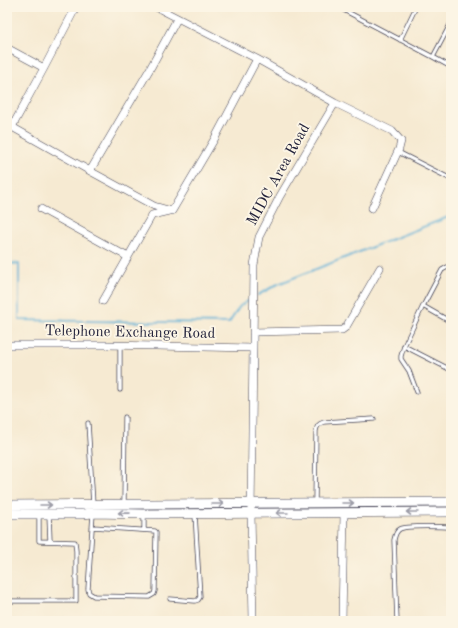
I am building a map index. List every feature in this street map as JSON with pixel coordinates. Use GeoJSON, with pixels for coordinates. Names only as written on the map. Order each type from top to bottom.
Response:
{"type":"FeatureCollection","features":[{"type":"Feature","properties":{"kind":"street"},"geometry":{"type":"LineString","coordinates":[[76,7],[44,68],[9,126],[154,206],[172,211]]}},
{"type":"Feature","properties":{"kind":"street"},"geometry":{"type":"LineString","coordinates":[[156,7],[257,59],[335,103],[392,131],[401,141],[398,152],[372,208]]}},
{"type":"Feature","properties":{"kind":"street"},"geometry":{"type":"LineString","coordinates":[[90,171],[178,19]]}},
{"type":"Feature","properties":{"kind":"street"},"geometry":{"type":"LineString","coordinates":[[7,48],[44,68]]}},
{"type":"Feature","properties":{"kind":"street"},"geometry":{"type":"LineString","coordinates":[[103,301],[152,215],[172,211],[215,138],[257,59]]}},
{"type":"Feature","properties":{"kind":"street","name":"MIDC Area Road"},"geometry":{"type":"LineString","coordinates":[[253,621],[251,504],[254,265],[259,237],[280,196],[335,103]]}},
{"type":"Feature","properties":{"kind":"street"},"geometry":{"type":"LineString","coordinates":[[41,208],[128,258]]}},
{"type":"Feature","properties":{"kind":"street"},"geometry":{"type":"LineString","coordinates":[[253,332],[342,330],[346,327],[380,268]]}},
{"type":"Feature","properties":{"kind":"street","name":"Telephone Exchange Road"},"geometry":{"type":"LineString","coordinates":[[7,345],[120,345],[252,348]]}},
{"type":"Feature","properties":{"kind":"street"},"geometry":{"type":"LineString","coordinates":[[199,510],[251,504],[451,502]]}},
{"type":"Feature","properties":{"kind":"street"},"geometry":{"type":"LineString","coordinates":[[7,514],[82,514],[93,509],[124,504],[144,509]]}},
{"type":"Feature","properties":{"kind":"street"},"geometry":{"type":"LineString","coordinates":[[7,505],[93,509],[199,510],[251,513],[451,512]]}},
{"type":"Feature","properties":{"kind":"street"},"geometry":{"type":"LineString","coordinates":[[342,621],[344,513]]}},
{"type":"Feature","properties":{"kind":"lane"},"geometry":{"type":"LineString","coordinates":[[338,7],[451,67]]}},
{"type":"Feature","properties":{"kind":"lane"},"geometry":{"type":"LineString","coordinates":[[400,40],[416,7]]}},
{"type":"Feature","properties":{"kind":"lane"},"geometry":{"type":"LineString","coordinates":[[434,57],[451,23]]}},
{"type":"Feature","properties":{"kind":"lane"},"geometry":{"type":"LineString","coordinates":[[398,152],[451,179]]}},
{"type":"Feature","properties":{"kind":"lane"},"geometry":{"type":"LineString","coordinates":[[417,392],[409,371],[401,356],[422,306],[442,270],[451,265]]}},
{"type":"Feature","properties":{"kind":"lane"},"geometry":{"type":"LineString","coordinates":[[422,306],[451,322]]}},
{"type":"Feature","properties":{"kind":"lane"},"geometry":{"type":"LineString","coordinates":[[120,345],[120,390]]}},
{"type":"Feature","properties":{"kind":"lane"},"geometry":{"type":"LineString","coordinates":[[404,346],[451,370]]}},
{"type":"Feature","properties":{"kind":"lane"},"geometry":{"type":"LineString","coordinates":[[124,504],[125,417]]}},
{"type":"Feature","properties":{"kind":"lane"},"geometry":{"type":"LineString","coordinates":[[315,503],[317,426],[324,422],[374,419]]}},
{"type":"Feature","properties":{"kind":"lane"},"geometry":{"type":"LineString","coordinates":[[88,423],[93,509],[88,588],[89,593],[94,596],[149,597],[154,594],[156,532],[154,530],[92,528]]}},
{"type":"Feature","properties":{"kind":"lane"},"geometry":{"type":"LineString","coordinates":[[144,509],[144,530]]}},
{"type":"Feature","properties":{"kind":"lane"},"geometry":{"type":"LineString","coordinates":[[170,599],[195,601],[200,597],[199,510]]}},
{"type":"Feature","properties":{"kind":"lane"},"geometry":{"type":"LineString","coordinates":[[7,601],[76,601],[75,542],[50,540],[39,541],[39,514]]}},
{"type":"Feature","properties":{"kind":"lane"},"geometry":{"type":"LineString","coordinates":[[50,514],[50,540]]}},
{"type":"Feature","properties":{"kind":"lane"},"geometry":{"type":"LineString","coordinates":[[397,621],[394,540],[396,534],[399,530],[407,527],[451,527]]}},
{"type":"Feature","properties":{"kind":"waterway"},"geometry":{"type":"LineString","coordinates":[[258,295],[278,284],[451,216]]}},
{"type":"Feature","properties":{"kind":"waterway"},"geometry":{"type":"LineString","coordinates":[[7,263],[19,264],[19,320],[229,323],[240,306],[248,301]]}}]}
